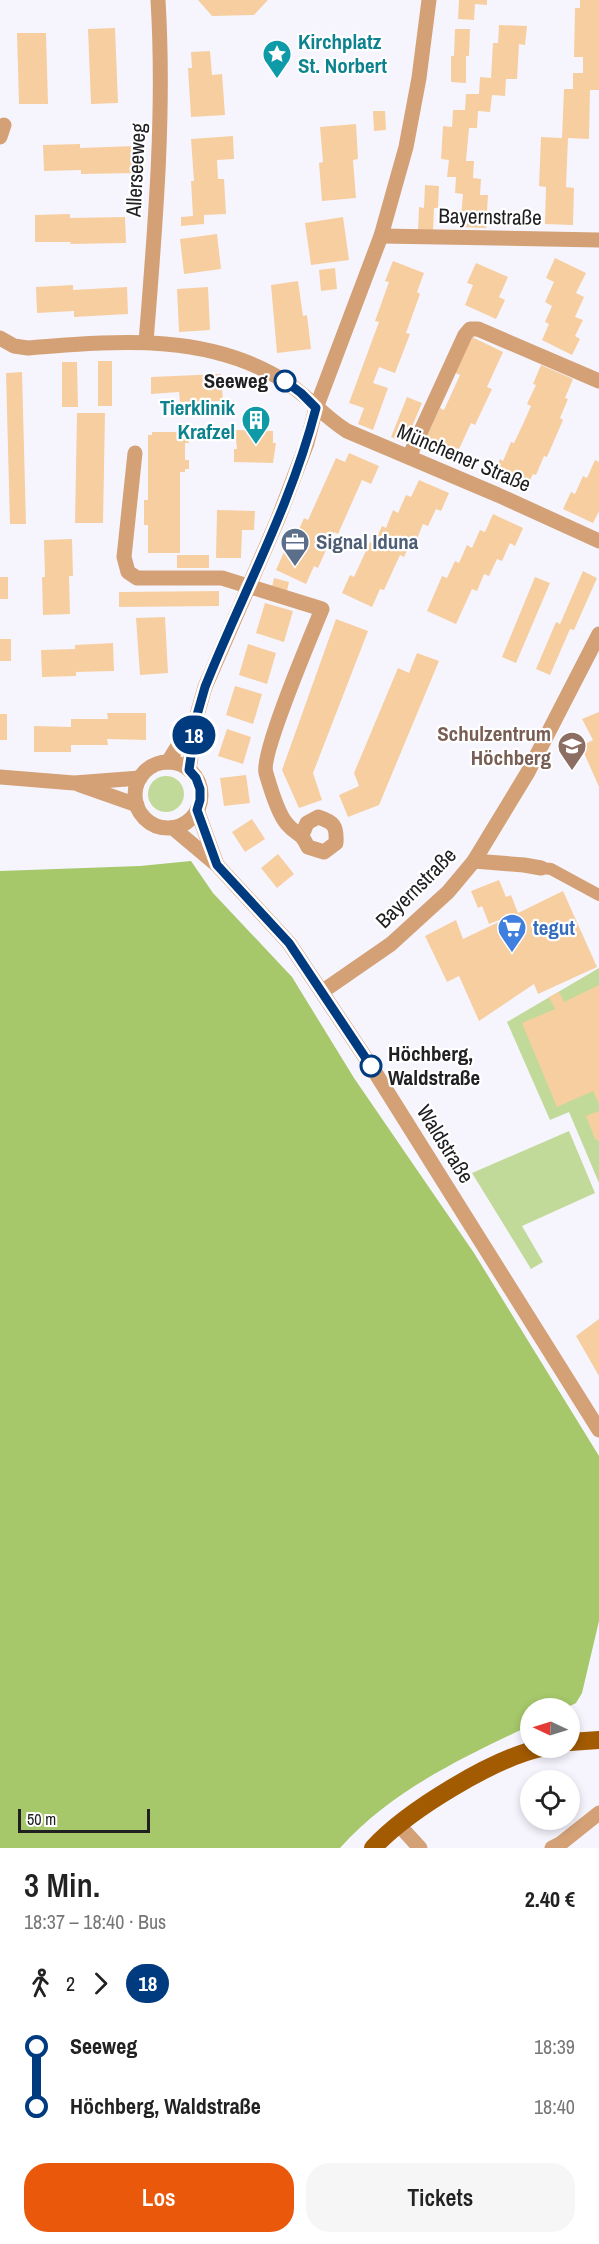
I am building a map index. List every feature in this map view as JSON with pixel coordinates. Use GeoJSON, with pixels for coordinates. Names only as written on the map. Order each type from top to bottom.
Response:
{"type":"FeatureCollection","features":[{"type":"Feature","properties":{"kind":"main road"},"geometry":{"type":"LineString","coordinates":[[580,1741],[599,1740]]}},
{"type":"Feature","properties":{"kind":"main road"},"geometry":{"type":"LineString","coordinates":[[373,1848],[398,1824],[425,1804],[479,1773],[520,1754]]}},
{"type":"Feature","properties":{"kind":"street","name":"Allerseeweg"},"geometry":{"type":"LineString","coordinates":[[146,342],[159,184],[160,36],[158,0]]}},
{"type":"Feature","properties":{"kind":"street"},"geometry":{"type":"LineString","coordinates":[[189,770],[197,715],[215,661],[250,586],[307,443],[316,408],[381,236],[406,147],[419,78],[429,0]]}},
{"type":"Feature","properties":{"kind":"street","name":"Bayernstraße"},"geometry":{"type":"LineString","coordinates":[[381,236],[599,240]]}},
{"type":"Feature","properties":{"kind":"street"},"geometry":{"type":"LineString","coordinates":[[409,457],[465,335],[470,329],[478,329],[599,381]]}},
{"type":"Feature","properties":{"kind":"street","name":"Münchener Straße"},"geometry":{"type":"LineString","coordinates":[[0,338],[14,346],[28,348],[146,342],[189,345],[228,354],[285,381],[330,420],[347,430],[599,541]]}},
{"type":"Feature","properties":{"kind":"street"},"geometry":{"type":"LineString","coordinates":[[135,453],[124,557],[128,572],[137,578],[222,578],[322,609],[273,734],[264,770],[276,804],[287,824],[302,835]]}},
{"type":"Feature","properties":{"kind":"street","name":"Bayernstraße"},"geometry":{"type":"LineString","coordinates":[[323,992],[391,944],[448,892],[474,861],[528,772],[599,634]]}},
{"type":"Feature","properties":{"kind":"street"},"geometry":{"type":"LineString","coordinates":[[168,762],[197,715]]}},
{"type":"Feature","properties":{"kind":"street"},"geometry":{"type":"LineString","coordinates":[[168,762],[179,764],[189,770],[196,778],[200,789],[200,800],[192,818],[183,825],[173,828],[153,825],[144,819],[137,805],[136,788],[140,778],[147,770],[157,764],[168,762]]}},
{"type":"Feature","properties":{"kind":"street"},"geometry":{"type":"LineString","coordinates":[[0,777],[74,783],[140,778]]}},
{"type":"Feature","properties":{"kind":"street"},"geometry":{"type":"LineString","coordinates":[[74,783],[137,805]]}},
{"type":"Feature","properties":{"kind":"street","name":"Waldstraße"},"geometry":{"type":"LineString","coordinates":[[197,810],[217,865]]}},
{"type":"Feature","properties":{"kind":"street","name":"Waldstraße"},"geometry":{"type":"LineString","coordinates":[[173,828],[217,865],[289,943],[323,992],[480,1238],[599,1430]]}},
{"type":"Feature","properties":{"kind":"street"},"geometry":{"type":"LineString","coordinates":[[474,861],[551,869],[599,895]]}},
{"type":"Feature","properties":{"kind":"street"},"geometry":{"type":"LineString","coordinates":[[552,1848],[560,1845],[599,1813]]}},
{"type":"Feature","properties":{"kind":"street"},"geometry":{"type":"LineString","coordinates":[[398,1824],[420,1848]]}},
{"type":"Feature","properties":{"kind":"green space"},"geometry":{"type":"Polygon","coordinates":[[[166,776],[179,781],[184,794],[179,807],[166,812],[153,807],[148,794],[153,781],[166,776]]]}},
{"type":"Feature","properties":{"kind":"green space"},"geometry":{"type":"Polygon","coordinates":[[[191,861],[213,893],[292,977],[354,1078],[474,1253],[599,1456],[599,1621],[579,1698],[520,1698],[520,1730],[454,1763],[405,1792],[360,1827],[340,1848],[0,1848],[0,871],[140,866],[191,861]]]}},
{"type":"Feature","properties":{"kind":"green space"},"geometry":{"type":"Polygon","coordinates":[[[599,968],[599,1183],[569,1112],[550,1120],[507,1022],[599,968]]]}},
{"type":"Feature","properties":{"kind":"green space"},"geometry":{"type":"Polygon","coordinates":[[[569,1131],[595,1193],[522,1226],[543,1262],[531,1269],[472,1173],[569,1131]]]}},
{"type":"Feature","properties":{"kind":"building"},"geometry":{"type":"Polygon","coordinates":[[[198,0],[268,0],[254,15],[212,16],[198,0]]]}},
{"type":"Feature","properties":{"kind":"building"},"geometry":{"type":"Polygon","coordinates":[[[459,0],[487,0],[487,5],[475,4],[474,20],[458,19],[459,0]]]}},
{"type":"Feature","properties":{"kind":"building"},"geometry":{"type":"Polygon","coordinates":[[[580,0],[599,0],[599,90],[590,90],[589,139],[568,138],[566,187],[574,188],[573,225],[545,224],[546,187],[539,186],[541,137],[562,138],[564,89],[573,89],[573,73],[583,73],[583,57],[574,57],[575,8],[580,8],[580,0]]]}},
{"type":"Feature","properties":{"kind":"building"},"geometry":{"type":"Polygon","coordinates":[[[499,25],[527,26],[525,45],[519,44],[517,79],[506,79],[505,96],[492,95],[490,112],[478,111],[477,128],[469,128],[466,161],[474,161],[473,178],[481,179],[480,195],[488,195],[486,228],[460,227],[463,194],[455,193],[456,177],[447,177],[449,160],[441,159],[443,126],[452,127],[453,110],[465,110],[466,94],[479,94],[480,77],[491,78],[493,43],[498,43],[499,25]]]}},
{"type":"Feature","properties":{"kind":"building"},"geometry":{"type":"Polygon","coordinates":[[[115,28],[118,103],[91,104],[88,29],[115,28]]]}},
{"type":"Feature","properties":{"kind":"building"},"geometry":{"type":"Polygon","coordinates":[[[455,29],[470,29],[469,56],[466,56],[466,83],[451,82],[451,56],[454,56],[455,29]]]}},
{"type":"Feature","properties":{"kind":"building"},"geometry":{"type":"Polygon","coordinates":[[[17,33],[46,33],[48,104],[19,104],[17,33]]]}},
{"type":"Feature","properties":{"kind":"building"},"geometry":{"type":"Polygon","coordinates":[[[210,51],[212,75],[222,74],[225,115],[191,117],[188,68],[192,68],[191,52],[210,51]]]}},
{"type":"Feature","properties":{"kind":"building"},"geometry":{"type":"Polygon","coordinates":[[[373,111],[385,111],[386,130],[374,131],[373,111]]]}},
{"type":"Feature","properties":{"kind":"building"},"geometry":{"type":"Polygon","coordinates":[[[356,124],[358,159],[353,160],[356,198],[322,201],[319,163],[323,162],[320,127],[356,124]]]}},
{"type":"Feature","properties":{"kind":"building"},"geometry":{"type":"Polygon","coordinates":[[[233,136],[234,159],[217,160],[218,179],[224,179],[226,214],[204,215],[204,224],[181,226],[181,217],[193,216],[191,181],[194,181],[191,139],[233,136]]]}},
{"type":"Feature","properties":{"kind":"building"},"geometry":{"type":"Polygon","coordinates":[[[80,144],[80,148],[135,146],[136,173],[81,174],[81,170],[44,171],[43,145],[80,144]]]}},
{"type":"Feature","properties":{"kind":"building"},"geometry":{"type":"Polygon","coordinates":[[[425,185],[439,186],[438,208],[434,208],[433,232],[418,231],[419,207],[424,208],[425,185]]]}},
{"type":"Feature","properties":{"kind":"building"},"geometry":{"type":"Polygon","coordinates":[[[70,214],[70,218],[125,217],[126,243],[35,242],[35,215],[70,214]]]}},
{"type":"Feature","properties":{"kind":"building"},"geometry":{"type":"Polygon","coordinates":[[[343,217],[349,260],[311,265],[305,223],[343,217]]]}},
{"type":"Feature","properties":{"kind":"building"},"geometry":{"type":"Polygon","coordinates":[[[217,234],[221,269],[184,274],[180,239],[217,234]]]}},
{"type":"Feature","properties":{"kind":"building"},"geometry":{"type":"Polygon","coordinates":[[[555,258],[586,273],[576,293],[584,297],[575,317],[583,320],[575,336],[580,339],[572,355],[542,340],[549,324],[545,322],[552,306],[545,302],[554,282],[546,278],[555,258]]]}},
{"type":"Feature","properties":{"kind":"building"},"geometry":{"type":"Polygon","coordinates":[[[393,261],[424,273],[417,292],[420,294],[406,333],[410,334],[395,373],[379,367],[373,383],[388,388],[373,430],[358,424],[364,408],[349,403],[379,322],[375,321],[389,282],[385,281],[393,261]]]}},
{"type":"Feature","properties":{"kind":"building"},"geometry":{"type":"Polygon","coordinates":[[[476,263],[508,277],[499,297],[505,300],[496,319],[465,305],[473,285],[467,283],[476,263]]]}},
{"type":"Feature","properties":{"kind":"building"},"geometry":{"type":"Polygon","coordinates":[[[335,268],[337,289],[321,291],[319,270],[335,268]]]}},
{"type":"Feature","properties":{"kind":"building"},"geometry":{"type":"Polygon","coordinates":[[[298,281],[303,316],[307,315],[311,349],[277,353],[271,285],[298,281]]]}},
{"type":"Feature","properties":{"kind":"building"},"geometry":{"type":"Polygon","coordinates":[[[73,285],[73,290],[127,287],[128,314],[74,317],[74,311],[37,313],[36,287],[73,285]]]}},
{"type":"Feature","properties":{"kind":"building"},"geometry":{"type":"Polygon","coordinates":[[[208,287],[210,330],[179,332],[177,289],[208,287]]]}},
{"type":"Feature","properties":{"kind":"building"},"geometry":{"type":"Polygon","coordinates":[[[472,337],[503,352],[487,387],[492,389],[475,425],[471,423],[455,458],[423,444],[440,408],[444,410],[460,375],[455,373],[472,337]]]}},
{"type":"Feature","properties":{"kind":"building"},"geometry":{"type":"Polygon","coordinates":[[[98,361],[112,361],[112,406],[98,406],[98,361]]]}},
{"type":"Feature","properties":{"kind":"building"},"geometry":{"type":"Polygon","coordinates":[[[62,362],[77,362],[78,407],[62,407],[62,362]]]}},
{"type":"Feature","properties":{"kind":"building"},"geometry":{"type":"Polygon","coordinates":[[[541,365],[573,379],[560,418],[563,420],[547,457],[544,456],[536,475],[533,474],[524,492],[492,478],[500,459],[503,461],[511,442],[514,443],[531,406],[527,404],[536,385],[533,384],[541,365]]]}},
{"type":"Feature","properties":{"kind":"building"},"geometry":{"type":"Polygon","coordinates":[[[22,372],[26,524],[10,524],[6,373],[22,372]]]}},
{"type":"Feature","properties":{"kind":"building"},"geometry":{"type":"Polygon","coordinates":[[[221,374],[223,401],[180,402],[179,392],[151,394],[151,377],[221,374]]]}},
{"type":"Feature","properties":{"kind":"building"},"geometry":{"type":"Polygon","coordinates":[[[407,397],[422,403],[405,443],[391,437],[407,397]]]}},
{"type":"Feature","properties":{"kind":"building"},"geometry":{"type":"Polygon","coordinates":[[[77,413],[105,413],[103,523],[75,523],[77,413]]]}},
{"type":"Feature","properties":{"kind":"building","name":"Tierklinik Krafzel"},"geometry":{"type":"Polygon","coordinates":[[[235,430],[273,431],[273,443],[276,443],[273,463],[234,462],[234,449],[237,449],[235,430]]]}},
{"type":"Feature","properties":{"kind":"building"},"geometry":{"type":"Polygon","coordinates":[[[152,432],[185,432],[185,435],[189,435],[189,443],[185,443],[185,460],[189,460],[189,469],[180,472],[180,553],[148,553],[148,525],[144,525],[144,500],[148,500],[148,435],[152,435],[152,432]]]}},
{"type":"Feature","properties":{"kind":"building"},"geometry":{"type":"Polygon","coordinates":[[[349,453],[379,466],[371,484],[362,480],[338,534],[334,532],[318,568],[314,566],[306,584],[276,570],[284,552],[288,554],[304,518],[308,520],[336,458],[345,462],[349,453]]]}},
{"type":"Feature","properties":{"kind":"building"},"geometry":{"type":"Polygon","coordinates":[[[595,460],[599,462],[599,511],[593,523],[563,509],[571,492],[575,494],[583,476],[587,478],[595,460]]]}},
{"type":"Feature","properties":{"kind":"building"},"geometry":{"type":"Polygon","coordinates":[[[419,480],[449,493],[441,511],[436,509],[428,526],[423,524],[416,541],[412,540],[404,557],[400,555],[384,590],[380,589],[372,607],[342,593],[350,575],[354,577],[370,542],[374,544],[382,526],[386,528],[393,510],[398,513],[406,495],[411,497],[419,480]]]}},
{"type":"Feature","properties":{"kind":"building"},"geometry":{"type":"Polygon","coordinates":[[[217,510],[255,511],[254,530],[242,530],[241,558],[216,558],[217,510]]]}},
{"type":"Feature","properties":{"kind":"building"},"geometry":{"type":"Polygon","coordinates":[[[493,514],[523,528],[515,546],[510,543],[502,561],[497,559],[489,576],[484,574],[477,591],[472,589],[456,624],[427,611],[442,576],[447,578],[455,561],[459,563],[467,545],[472,548],[480,530],[485,532],[493,514]]]}},
{"type":"Feature","properties":{"kind":"building"},"geometry":{"type":"Polygon","coordinates":[[[72,539],[73,576],[69,576],[70,614],[43,615],[44,540],[72,539]]]}},
{"type":"Feature","properties":{"kind":"building"},"geometry":{"type":"Polygon","coordinates":[[[177,555],[209,555],[209,568],[177,568],[177,555]]]}},
{"type":"Feature","properties":{"kind":"building"},"geometry":{"type":"Polygon","coordinates":[[[583,571],[597,578],[574,630],[570,629],[550,675],[536,669],[556,622],[560,624],[583,571]]]}},
{"type":"Feature","properties":{"kind":"building"},"geometry":{"type":"Polygon","coordinates":[[[0,577],[8,577],[8,599],[0,599],[0,577]]]}},
{"type":"Feature","properties":{"kind":"building"},"geometry":{"type":"Polygon","coordinates":[[[535,577],[550,583],[516,663],[502,657],[535,577]]]}},
{"type":"Feature","properties":{"kind":"building"},"geometry":{"type":"Polygon","coordinates":[[[274,578],[289,582],[287,591],[272,587],[274,578]]]}},
{"type":"Feature","properties":{"kind":"building"},"geometry":{"type":"Polygon","coordinates":[[[219,591],[219,606],[119,607],[119,592],[219,591]]]}},
{"type":"Feature","properties":{"kind":"building"},"geometry":{"type":"Polygon","coordinates":[[[265,603],[293,611],[284,642],[256,633],[265,603]]]}},
{"type":"Feature","properties":{"kind":"building"},"geometry":{"type":"Polygon","coordinates":[[[165,617],[168,673],[140,675],[136,618],[165,617]]]}},
{"type":"Feature","properties":{"kind":"building"},"geometry":{"type":"Polygon","coordinates":[[[336,619],[368,631],[313,773],[322,800],[299,808],[282,770],[336,619]]]}},
{"type":"Feature","properties":{"kind":"building"},"geometry":{"type":"Polygon","coordinates":[[[0,639],[11,639],[11,661],[0,661],[0,639]]]}},
{"type":"Feature","properties":{"kind":"building"},"geometry":{"type":"Polygon","coordinates":[[[113,643],[114,671],[76,672],[76,676],[42,677],[41,650],[75,649],[75,645],[113,643]]]}},
{"type":"Feature","properties":{"kind":"building"},"geometry":{"type":"Polygon","coordinates":[[[248,644],[276,653],[267,684],[239,675],[248,644]]]}},
{"type":"Feature","properties":{"kind":"building"},"geometry":{"type":"Polygon","coordinates":[[[417,653],[439,661],[379,805],[348,817],[339,795],[359,786],[354,773],[398,668],[409,673],[417,653]]]}},
{"type":"Feature","properties":{"kind":"building"},"geometry":{"type":"Polygon","coordinates":[[[235,686],[262,694],[253,724],[226,715],[235,686]]]}},
{"type":"Feature","properties":{"kind":"building"},"geometry":{"type":"Polygon","coordinates":[[[599,712],[599,787],[581,746],[593,740],[582,719],[599,712]]]}},
{"type":"Feature","properties":{"kind":"building"},"geometry":{"type":"Polygon","coordinates":[[[107,713],[146,713],[146,740],[107,739],[108,745],[71,745],[71,752],[34,752],[34,726],[71,727],[71,719],[108,719],[107,713]]]}},
{"type":"Feature","properties":{"kind":"building"},"geometry":{"type":"Polygon","coordinates":[[[0,714],[7,714],[7,740],[0,740],[0,714]]]}},
{"type":"Feature","properties":{"kind":"building"},"geometry":{"type":"Polygon","coordinates":[[[227,729],[251,737],[243,764],[218,756],[227,729]]]}},
{"type":"Feature","properties":{"kind":"building"},"geometry":{"type":"Polygon","coordinates":[[[246,775],[250,803],[224,806],[220,778],[246,775]]]}},
{"type":"Feature","properties":{"kind":"building"},"geometry":{"type":"Polygon","coordinates":[[[252,819],[265,839],[245,852],[232,832],[252,819]]]}},
{"type":"Feature","properties":{"kind":"building"},"geometry":{"type":"Polygon","coordinates":[[[278,854],[294,874],[277,888],[261,868],[278,854]]]}},
{"type":"Feature","properties":{"kind":"building","name":"tegut"},"geometry":{"type":"Polygon","coordinates":[[[499,880],[506,897],[511,895],[518,913],[563,891],[597,967],[538,994],[534,984],[479,1021],[459,976],[447,982],[425,936],[456,920],[463,939],[515,914],[489,924],[482,906],[478,908],[471,891],[499,880]]]}},
{"type":"Feature","properties":{"kind":"building"},"geometry":{"type":"Polygon","coordinates":[[[599,985],[599,1104],[593,1091],[557,1107],[522,1023],[555,1009],[549,997],[559,992],[564,1002],[599,985]]]}},
{"type":"Feature","properties":{"kind":"building"},"geometry":{"type":"Polygon","coordinates":[[[599,1111],[599,1141],[595,1139],[586,1116],[599,1111]]]}},
{"type":"Feature","properties":{"kind":"building"},"geometry":{"type":"Polygon","coordinates":[[[599,1319],[599,1376],[576,1336],[599,1319]]]}},
{"type":"Feature","properties":{"kind":"bus line","name":"18"},"geometry":{"type":"LineString","coordinates":[[285,381],[316,408],[307,443],[278,519],[205,687],[197,715],[189,770],[196,778],[200,789],[197,810],[217,865],[289,943],[371,1066]]}},
{"type":"Feature","properties":{"kind":"place","name":"Kirchplatz St. Norbert"},"geometry":{"type":"Point","coordinates":[277,80]}},
{"type":"Feature","properties":{"kind":"place","name":"Seeweg"},"geometry":{"type":"Point","coordinates":[285,381]}},
{"type":"Feature","properties":{"kind":"place","name":"Tierklinik Krafzel"},"geometry":{"type":"Point","coordinates":[256,446]}},
{"type":"Feature","properties":{"kind":"place","name":"Signal Iduna"},"geometry":{"type":"Point","coordinates":[295,568]}},
{"type":"Feature","properties":{"kind":"place","name":"Schulzentrum Höchberg"},"geometry":{"type":"Point","coordinates":[572,772]}},
{"type":"Feature","properties":{"kind":"place","name":"tegut"},"geometry":{"type":"Point","coordinates":[512,954]}},
{"type":"Feature","properties":{"kind":"place","name":"Höchberg, Waldstraße"},"geometry":{"type":"Point","coordinates":[371,1066]}}]}
